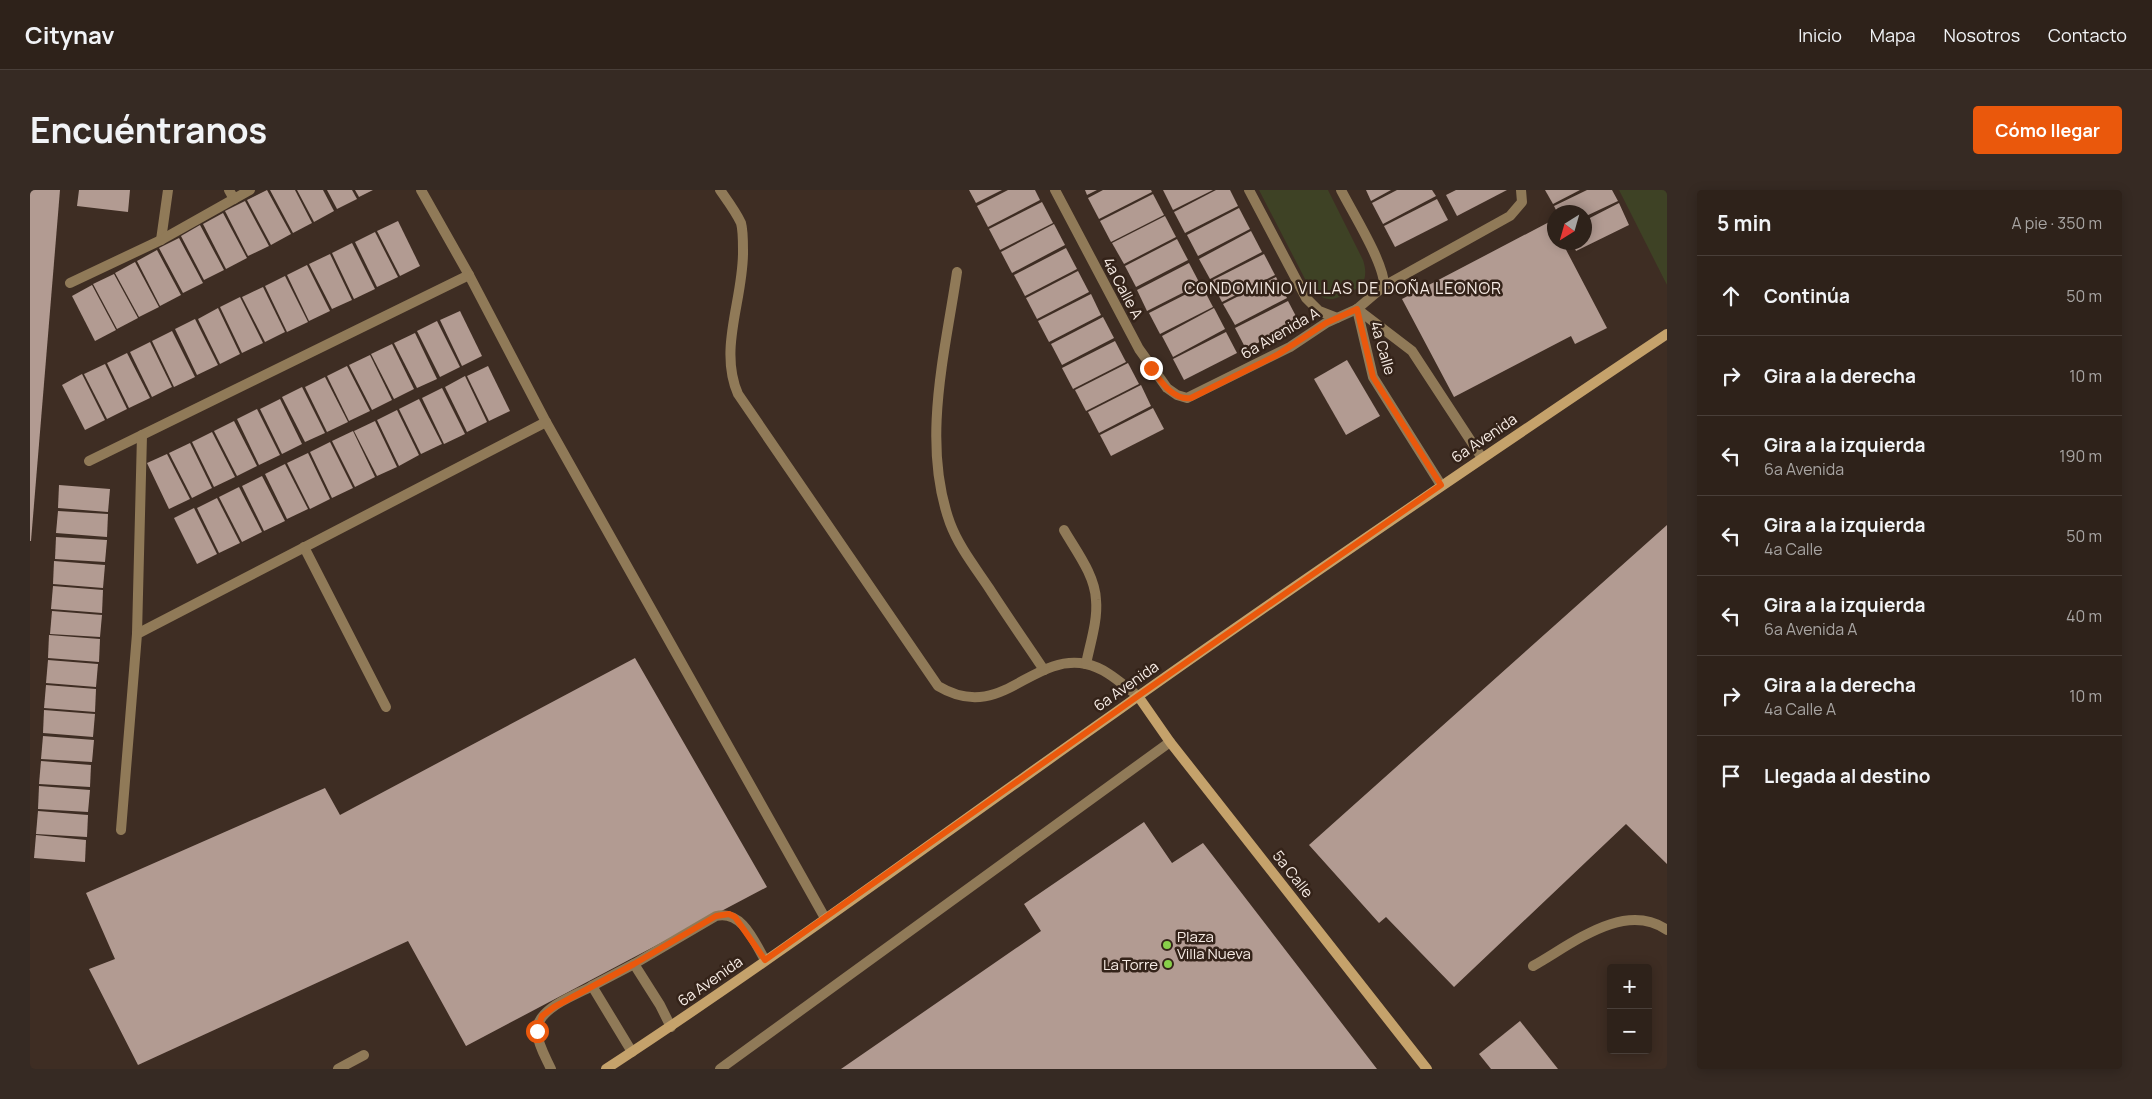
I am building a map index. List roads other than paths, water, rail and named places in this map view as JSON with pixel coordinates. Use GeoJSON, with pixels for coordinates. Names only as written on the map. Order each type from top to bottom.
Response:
{"type":"FeatureCollection","features":[{"type":"Feature","properties":{"kind":"main road","name":"6a Avenida"},"geometry":{"type":"LineString","coordinates":[[606,1069],[671,1027],[1138,696],[1441,485],[1667,334]]}},
{"type":"Feature","properties":{"kind":"main road","name":"5a Calle"},"geometry":{"type":"LineString","coordinates":[[1138,696],[1170,742],[1426,1069]]}},
{"type":"Feature","properties":{"kind":"street"},"geometry":{"type":"LineString","coordinates":[[161,240],[168,190]]}},
{"type":"Feature","properties":{"kind":"street"},"geometry":{"type":"LineString","coordinates":[[70,283],[161,240],[231,194],[250,190]]}},
{"type":"Feature","properties":{"kind":"street"},"geometry":{"type":"LineString","coordinates":[[421,190],[469,275],[546,422],[825,918]]}},
{"type":"Feature","properties":{"kind":"street"},"geometry":{"type":"LineString","coordinates":[[720,190],[741,223],[743,244],[744,265],[729,358],[731,379],[745,406],[938,686],[950,694],[967,699],[983,698],[1044,670],[1070,663],[1086,664],[1110,674],[1138,696]]}},
{"type":"Feature","properties":{"kind":"street","name":"4a Calle A"},"geometry":{"type":"LineString","coordinates":[[1055,190],[1139,349],[1160,379],[1175,394]]}},
{"type":"Feature","properties":{"kind":"street"},"geometry":{"type":"LineString","coordinates":[[1249,190],[1306,298],[1320,311],[1337,318]]}},
{"type":"Feature","properties":{"kind":"street"},"geometry":{"type":"LineString","coordinates":[[1341,190],[1379,263],[1385,278],[1384,286]]}},
{"type":"Feature","properties":{"kind":"street","name":"6a Avenida A"},"geometry":{"type":"LineString","coordinates":[[1175,394],[1187,398],[1198,395],[1277,355],[1337,318],[1357,309],[1384,286],[1510,216],[1522,202],[1521,190]]}},
{"type":"Feature","properties":{"kind":"street"},"geometry":{"type":"LineString","coordinates":[[957,272],[940,385],[936,436],[941,490],[950,523],[962,550],[1044,670]]}},
{"type":"Feature","properties":{"kind":"street"},"geometry":{"type":"LineString","coordinates":[[89,461],[469,275]]}},
{"type":"Feature","properties":{"kind":"street","name":"4a Calle"},"geometry":{"type":"LineString","coordinates":[[1357,309],[1412,351],[1482,458]]}},
{"type":"Feature","properties":{"kind":"street","name":"4a Calle"},"geometry":{"type":"LineString","coordinates":[[1357,309],[1373,377],[1441,485]]}},
{"type":"Feature","properties":{"kind":"street"},"geometry":{"type":"LineString","coordinates":[[137,634],[546,422]]}},
{"type":"Feature","properties":{"kind":"street"},"geometry":{"type":"LineString","coordinates":[[121,830],[137,634],[142,435]]}},
{"type":"Feature","properties":{"kind":"street"},"geometry":{"type":"LineString","coordinates":[[1064,530],[1093,583],[1096,600],[1086,664]]}},
{"type":"Feature","properties":{"kind":"street"},"geometry":{"type":"LineString","coordinates":[[304,547],[386,707]]}},
{"type":"Feature","properties":{"kind":"street"},"geometry":{"type":"LineString","coordinates":[[720,1069],[1170,742]]}},
{"type":"Feature","properties":{"kind":"street"},"geometry":{"type":"LineString","coordinates":[[551,1069],[540,1046],[537,1031],[542,1016],[554,1007],[634,964],[716,916],[729,914],[740,922],[765,960]]}},
{"type":"Feature","properties":{"kind":"street"},"geometry":{"type":"LineString","coordinates":[[1533,966],[1607,924],[1635,918],[1655,922],[1667,930]]}},
{"type":"Feature","properties":{"kind":"street"},"geometry":{"type":"LineString","coordinates":[[634,964],[660,1005],[671,1027]]}},
{"type":"Feature","properties":{"kind":"street"},"geometry":{"type":"LineString","coordinates":[[592,986],[632,1052]]}},
{"type":"Feature","properties":{"kind":"street"},"geometry":{"type":"LineString","coordinates":[[338,1069],[364,1055]]}},
{"type":"Feature","properties":{"kind":"place","name":"Plaza Villa Nueva"},"geometry":{"type":"Point","coordinates":[1167,945]}},
{"type":"Feature","properties":{"kind":"place","name":"La Torre"},"geometry":{"type":"Point","coordinates":[1168,964]}},
{"type":"Feature","properties":{"kind":"district","name":"CONDOMINIO VILLAS DE DOÑA LEONOR"},"geometry":{"type":"Point","coordinates":[1343,288]}}]}
